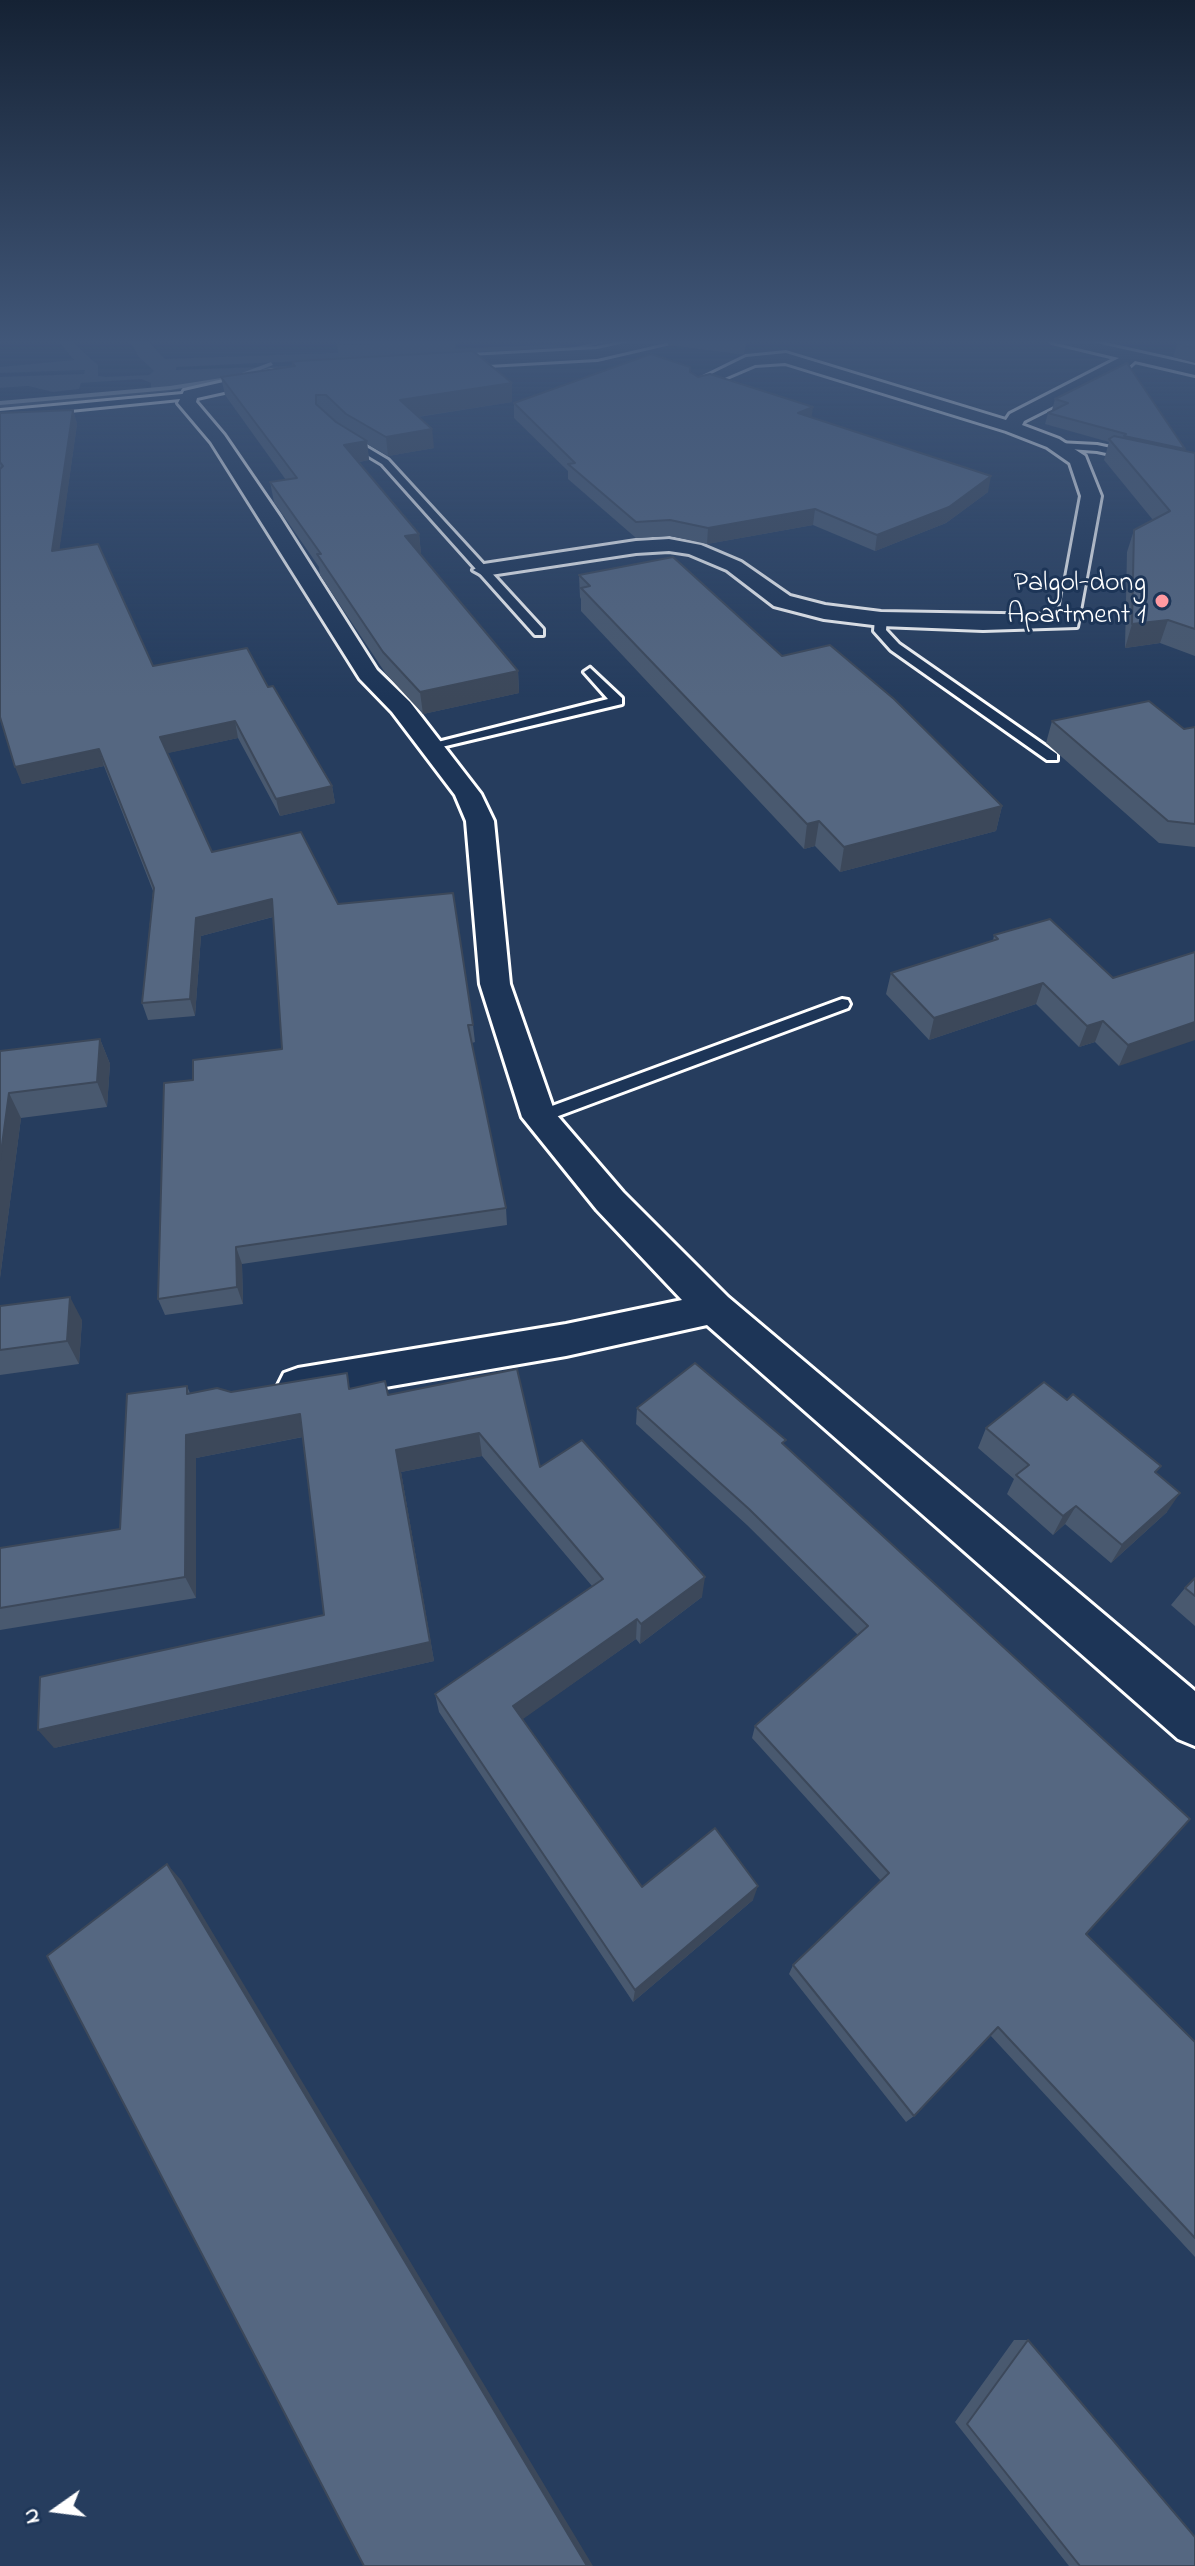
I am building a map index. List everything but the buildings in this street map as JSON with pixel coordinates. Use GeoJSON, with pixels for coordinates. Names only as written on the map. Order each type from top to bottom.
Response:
{"type":"FeatureCollection","features":[{"type":"Feature","properties":{"kind":"street"},"geometry":{"type":"LineString","coordinates":[[231,459],[368,674],[401,707],[468,794],[480,821],[495,984],[539,1117],[610,1201],[714,1308],[1195,1722]]}},
{"type":"Feature","properties":{"kind":"street"},"geometry":{"type":"LineString","coordinates":[[484,570],[636,547],[669,545],[694,549],[734,566],[782,601],[824,612],[881,619],[1069,622],[1091,496],[1076,459]]}},
{"type":"Feature","properties":{"kind":"street"},"geometry":{"type":"LineString","coordinates":[[254,1392],[566,1340],[714,1308]]}},
{"type":"Feature","properties":{"kind":"lane"},"geometry":{"type":"LineString","coordinates":[[380,459],[539,632]]}},
{"type":"Feature","properties":{"kind":"lane"},"geometry":{"type":"LineString","coordinates":[[1147,459],[1195,469]]}},
{"type":"Feature","properties":{"kind":"lane"},"geometry":{"type":"LineString","coordinates":[[881,619],[880,631],[895,647],[1052,757]]}},
{"type":"Feature","properties":{"kind":"lane"},"geometry":{"type":"LineString","coordinates":[[429,746],[617,701],[590,672]]}},
{"type":"Feature","properties":{"kind":"lane"},"geometry":{"type":"LineString","coordinates":[[539,1117],[842,1004]]}},
{"type":"Feature","properties":{"kind":"place","name":"Palgol-dong Apartment 1"},"geometry":{"type":"Point","coordinates":[1162,601]}}]}
